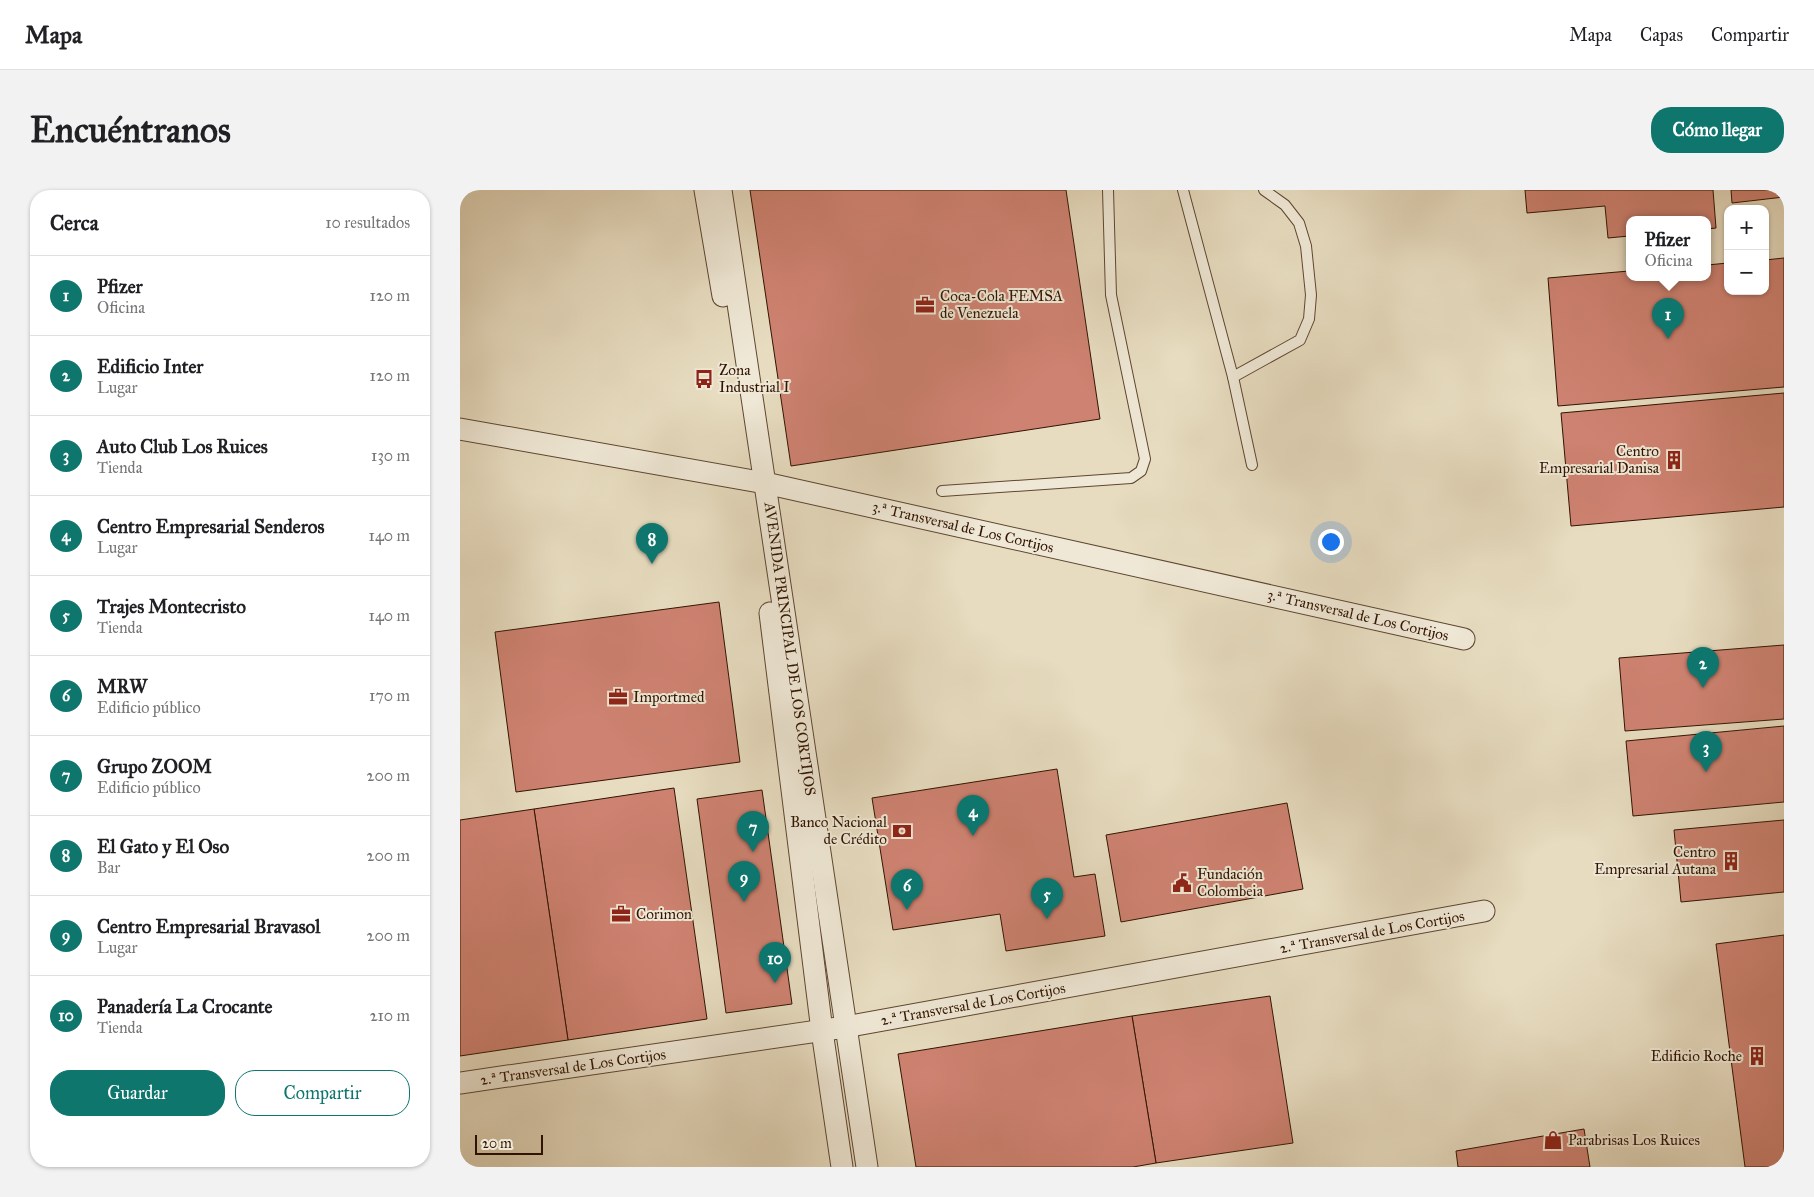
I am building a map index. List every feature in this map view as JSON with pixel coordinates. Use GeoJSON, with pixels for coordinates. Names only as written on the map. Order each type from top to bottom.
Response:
{"type":"FeatureCollection","features":[{"type":"Feature","properties":{"kind":"street","name":"AVENIDA PRINCIPAL DE LOS CORTIJOS"},"geometry":{"type":"LineString","coordinates":[[705,190],[760,487],[867,1167]]}},
{"type":"Feature","properties":{"kind":"street","name":"AVENIDA PRINCIPAL DE LOS CORTIJOS"},"geometry":{"type":"LineString","coordinates":[[721,190],[760,487],[822,1031],[842,1167]]}},
{"type":"Feature","properties":{"kind":"street","name":"3.ª Transversal de Los Cortijos"},"geometry":{"type":"LineString","coordinates":[[460,429],[760,487],[1464,639]]}},
{"type":"Feature","properties":{"kind":"street","name":"3.ª Transversal de Los Cortijos"},"geometry":{"type":"LineString","coordinates":[[460,440],[760,487]]}},
{"type":"Feature","properties":{"kind":"street","name":"2.ª Transversal de Los Cortijos"},"geometry":{"type":"LineString","coordinates":[[460,1083],[845,1028],[1484,911]]}},
{"type":"Feature","properties":{"kind":"lane"},"geometry":{"type":"LineString","coordinates":[[942,491],[1131,478],[1140,471],[1144,460],[1111,296],[1108,190]]}},
{"type":"Feature","properties":{"kind":"lane"},"geometry":{"type":"LineString","coordinates":[[1183,190],[1233,377],[1252,465]]}},
{"type":"Feature","properties":{"kind":"lane"},"geometry":{"type":"LineString","coordinates":[[1233,377],[1300,340],[1308,319],[1311,295],[1306,246],[1299,223],[1284,205],[1264,190]]}},
{"type":"Feature","properties":{"kind":"building","name":"Coca-Cola FEMSA de Venezuela"},"geometry":{"type":"Polygon","coordinates":[[[750,190],[1066,190],[1100,419],[791,466],[750,190]]]}},
{"type":"Feature","properties":{"kind":"building"},"geometry":{"type":"Polygon","coordinates":[[[1525,190],[1713,190],[1716,228],[1711,229],[1711,216],[1626,216],[1626,236],[1608,238],[1605,206],[1527,213],[1525,190]]]}},
{"type":"Feature","properties":{"kind":"building"},"geometry":{"type":"Polygon","coordinates":[[[1731,190],[1784,190],[1784,197],[1732,203],[1731,190]]]}},
{"type":"Feature","properties":{"kind":"building"},"geometry":{"type":"Polygon","coordinates":[[[1784,258],[1784,387],[1558,406],[1548,278],[1626,271],[1626,281],[1711,281],[1711,265],[1724,263],[1724,295],[1769,295],[1769,260],[1784,258]]]}},
{"type":"Feature","properties":{"kind":"building","name":"Centro Empresarial Danisa"},"geometry":{"type":"Polygon","coordinates":[[[1784,393],[1784,507],[1571,526],[1561,413],[1784,393]]]}},
{"type":"Feature","properties":{"kind":"building","name":"Importmed"},"geometry":{"type":"Polygon","coordinates":[[[719,602],[740,762],[516,792],[495,632],[719,602]]]}},
{"type":"Feature","properties":{"kind":"building"},"geometry":{"type":"Polygon","coordinates":[[[1784,645],[1784,719],[1625,731],[1619,658],[1784,645]]]}},
{"type":"Feature","properties":{"kind":"building"},"geometry":{"type":"Polygon","coordinates":[[[1784,726],[1784,802],[1633,816],[1626,741],[1784,726]]]}},
{"type":"Feature","properties":{"kind":"building"},"geometry":{"type":"Polygon","coordinates":[[[1057,769],[1074,877],[1095,874],[1105,936],[1006,951],[1000,914],[893,930],[872,798],[1057,769]]]}},
{"type":"Feature","properties":{"kind":"building","name":"Corimon"},"geometry":{"type":"Polygon","coordinates":[[[674,788],[707,1019],[568,1040],[534,809],[674,788]]]}},
{"type":"Feature","properties":{"kind":"building"},"geometry":{"type":"Polygon","coordinates":[[[762,790],[792,1004],[726,1013],[697,799],[762,790]]]}},
{"type":"Feature","properties":{"kind":"building"},"geometry":{"type":"Polygon","coordinates":[[[1287,803],[1303,889],[1121,922],[1106,835],[1287,803]]]}},
{"type":"Feature","properties":{"kind":"building"},"geometry":{"type":"Polygon","coordinates":[[[534,809],[568,1040],[460,1056],[460,820],[534,809]]]}},
{"type":"Feature","properties":{"kind":"building","name":"Centro Empresarial Autana"},"geometry":{"type":"Polygon","coordinates":[[[1784,820],[1784,892],[1681,902],[1674,830],[1784,820]]]}},
{"type":"Feature","properties":{"kind":"building","name":"Edificio Roche"},"geometry":{"type":"Polygon","coordinates":[[[1784,935],[1784,1167],[1745,1167],[1716,944],[1784,935]]]}},
{"type":"Feature","properties":{"kind":"building"},"geometry":{"type":"Polygon","coordinates":[[[1270,996],[1293,1143],[1156,1163],[1132,1016],[1270,996]]]}},
{"type":"Feature","properties":{"kind":"building"},"geometry":{"type":"Polygon","coordinates":[[[1132,1016],[1156,1163],[1133,1167],[916,1167],[898,1054],[1132,1016]]]}},
{"type":"Feature","properties":{"kind":"building","name":"Parabrisas Los Ruices"},"geometry":{"type":"Polygon","coordinates":[[[1584,1129],[1590,1167],[1458,1167],[1456,1151],[1584,1129]]]}},
{"type":"Feature","properties":{"kind":"place","name":"Coca-Cola FEMSA de Venezuela"},"geometry":{"type":"Point","coordinates":[925,305]}},
{"type":"Feature","properties":{"kind":"place","name":"Pfizer"},"geometry":{"type":"Point","coordinates":[1668,339]}},
{"type":"Feature","properties":{"kind":"place","name":"Zona Industrial I"},"geometry":{"type":"Point","coordinates":[704,379]}},
{"type":"Feature","properties":{"kind":"place","name":"Centro Empresarial Danisa"},"geometry":{"type":"Point","coordinates":[1674,460]}},
{"type":"Feature","properties":{"kind":"place","name":"El Gato y El Oso"},"geometry":{"type":"Point","coordinates":[652,564]}},
{"type":"Feature","properties":{"kind":"place","name":"Edificio Inter"},"geometry":{"type":"Point","coordinates":[1703,688]}},
{"type":"Feature","properties":{"kind":"place","name":"Importmed"},"geometry":{"type":"Point","coordinates":[618,697]}},
{"type":"Feature","properties":{"kind":"place","name":"Auto Club Los Ruices"},"geometry":{"type":"Point","coordinates":[1706,772]}},
{"type":"Feature","properties":{"kind":"place","name":"Banco Nacional de Crédito"},"geometry":{"type":"Point","coordinates":[902,831]}},
{"type":"Feature","properties":{"kind":"place","name":"Centro Empresarial Senderos"},"geometry":{"type":"Point","coordinates":[973,836]}},
{"type":"Feature","properties":{"kind":"place","name":"Grupo ZOOM"},"geometry":{"type":"Point","coordinates":[753,852]}},
{"type":"Feature","properties":{"kind":"place","name":"Centro Empresarial Autana"},"geometry":{"type":"Point","coordinates":[1731,861]}},
{"type":"Feature","properties":{"kind":"place","name":"Fundación Colombeia"},"geometry":{"type":"Point","coordinates":[1182,883]}},
{"type":"Feature","properties":{"kind":"place","name":"Centro Empresarial Bravasol"},"geometry":{"type":"Point","coordinates":[744,902]}},
{"type":"Feature","properties":{"kind":"place","name":"MRW"},"geometry":{"type":"Point","coordinates":[907,910]}},
{"type":"Feature","properties":{"kind":"place","name":"Corimon"},"geometry":{"type":"Point","coordinates":[621,914]}},
{"type":"Feature","properties":{"kind":"place","name":"Trajes Montecristo"},"geometry":{"type":"Point","coordinates":[1047,919]}},
{"type":"Feature","properties":{"kind":"place","name":"Panadería La Crocante"},"geometry":{"type":"Point","coordinates":[775,983]}},
{"type":"Feature","properties":{"kind":"place","name":"Edificio Roche"},"geometry":{"type":"Point","coordinates":[1757,1056]}},
{"type":"Feature","properties":{"kind":"place","name":"Parabrisas Los Ruices"},"geometry":{"type":"Point","coordinates":[1553,1140]}}]}
